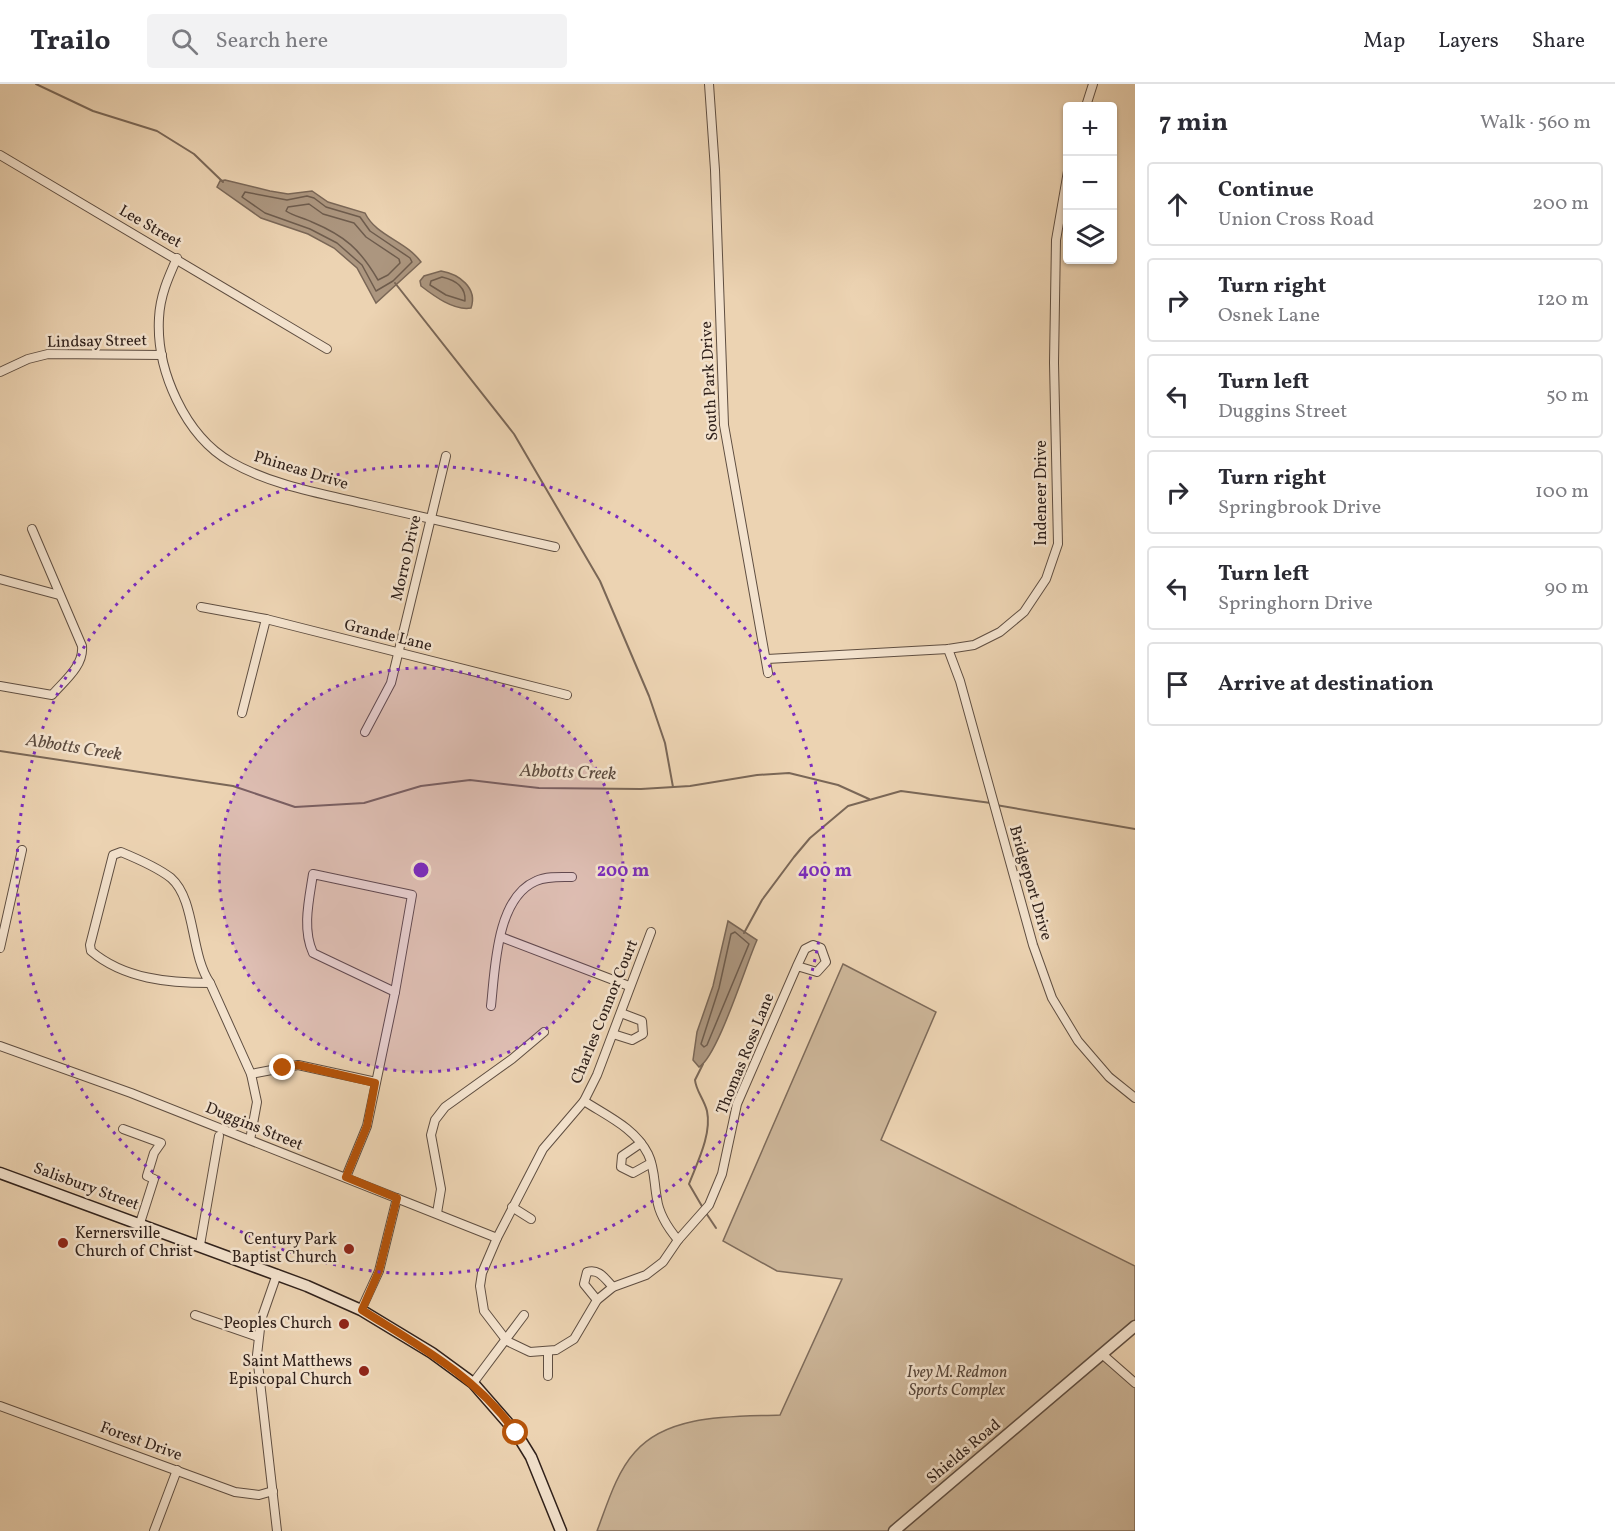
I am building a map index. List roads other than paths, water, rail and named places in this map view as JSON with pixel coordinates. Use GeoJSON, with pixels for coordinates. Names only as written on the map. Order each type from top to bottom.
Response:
{"type":"FeatureCollection","features":[{"type":"Feature","properties":{"kind":"main road","name":"Salisbury Street"},"geometry":{"type":"LineString","coordinates":[[0,1173],[277,1274],[362,1310],[432,1353],[473,1383],[508,1422],[531,1457],[561,1531]]}},
{"type":"Feature","properties":{"kind":"main road","name":"Shields Road"},"geometry":{"type":"LineString","coordinates":[[894,1531],[1135,1326]]}},
{"type":"Feature","properties":{"kind":"street","name":"South Park Drive"},"geometry":{"type":"LineString","coordinates":[[709,84],[715,170],[724,424],[768,673]]}},
{"type":"Feature","properties":{"kind":"street"},"geometry":{"type":"LineString","coordinates":[[1087,102],[1092,84]]}},
{"type":"Feature","properties":{"kind":"street","name":"Lee Street"},"geometry":{"type":"LineString","coordinates":[[0,155],[327,349]]}},
{"type":"Feature","properties":{"kind":"street","name":"Indeneer Drive"},"geometry":{"type":"LineString","coordinates":[[767,659],[948,649],[974,645],[1000,632],[1024,612],[1046,579],[1058,544],[1054,363],[1056,240],[1063,200]]}},
{"type":"Feature","properties":{"kind":"street","name":"Phineas Drive"},"geometry":{"type":"LineString","coordinates":[[177,258],[162,295],[159,320],[162,355],[174,393],[190,423],[210,446],[230,462],[287,484],[555,547]]}},
{"type":"Feature","properties":{"kind":"street","name":"Lindsay Street"},"geometry":{"type":"LineString","coordinates":[[0,372],[48,354],[162,355]]}},
{"type":"Feature","properties":{"kind":"street","name":"Morro Drive"},"geometry":{"type":"LineString","coordinates":[[365,732],[391,683],[400,652],[429,518],[446,456]]}},
{"type":"Feature","properties":{"kind":"street"},"geometry":{"type":"LineString","coordinates":[[0,687],[52,695],[80,662],[83,654],[82,646],[32,529]]}},
{"type":"Feature","properties":{"kind":"street"},"geometry":{"type":"LineString","coordinates":[[0,579],[59,595]]}},
{"type":"Feature","properties":{"kind":"street","name":"Grande Lane"},"geometry":{"type":"LineString","coordinates":[[201,607],[266,619],[567,695]]}},
{"type":"Feature","properties":{"kind":"street"},"geometry":{"type":"LineString","coordinates":[[242,712],[266,619]]}},
{"type":"Feature","properties":{"kind":"street","name":"Bridgeport Drive"},"geometry":{"type":"LineString","coordinates":[[948,649],[960,681],[1033,945],[1052,998],[1078,1041],[1109,1077],[1135,1098]]}},
{"type":"Feature","properties":{"kind":"street"},"geometry":{"type":"LineString","coordinates":[[0,948],[22,850]]}},
{"type":"Feature","properties":{"kind":"street"},"geometry":{"type":"LineString","coordinates":[[210,982],[158,981],[129,971],[91,951],[96,922],[115,853],[121,852],[138,859],[176,884],[184,901],[201,970],[210,982],[251,1074],[257,1102],[250,1140]]}},
{"type":"Feature","properties":{"kind":"street"},"geometry":{"type":"LineString","coordinates":[[346,1177],[367,1126],[395,992],[412,896],[313,874],[307,910],[309,945],[313,953],[395,992]]}},
{"type":"Feature","properties":{"kind":"street"},"geometry":{"type":"LineString","coordinates":[[491,1006],[501,938],[511,904],[521,890],[537,880],[573,877]]}},
{"type":"Feature","properties":{"kind":"street","name":"Charles Connor Court"},"geometry":{"type":"LineString","coordinates":[[507,1341],[484,1311],[481,1301],[482,1273],[497,1238],[543,1149],[584,1101],[613,1034],[651,932]]}},
{"type":"Feature","properties":{"kind":"street"},"geometry":{"type":"LineString","coordinates":[[501,938],[629,986]]}},
{"type":"Feature","properties":{"kind":"street","name":"Thomas Ross Lane"},"geometry":{"type":"LineString","coordinates":[[548,1352],[561,1348],[574,1339],[597,1300],[613,1287],[655,1269],[663,1262],[678,1240],[709,1204],[716,1192],[737,1104],[797,966]]}},
{"type":"Feature","properties":{"kind":"street"},"geometry":{"type":"LineString","coordinates":[[613,1034],[632,1040],[643,1034],[642,1021],[621,1013]]}},
{"type":"Feature","properties":{"kind":"street"},"geometry":{"type":"LineString","coordinates":[[437,1213],[441,1189],[432,1144],[435,1120],[445,1107],[513,1059],[544,1032]]}},
{"type":"Feature","properties":{"kind":"street","name":"Duggins Street"},"geometry":{"type":"LineString","coordinates":[[0,1046],[131,1093],[497,1238]]}},
{"type":"Feature","properties":{"kind":"street"},"geometry":{"type":"LineString","coordinates":[[251,1074],[298,1065],[375,1083]]}},
{"type":"Feature","properties":{"kind":"street"},"geometry":{"type":"LineString","coordinates":[[584,1101],[627,1128],[641,1143],[651,1163],[657,1202],[667,1227],[678,1240]]}},
{"type":"Feature","properties":{"kind":"street"},"geometry":{"type":"LineString","coordinates":[[123,1129],[161,1143],[147,1171],[147,1176],[154,1179],[140,1223]]}},
{"type":"Feature","properties":{"kind":"street"},"geometry":{"type":"LineString","coordinates":[[200,1245],[219,1136]]}},
{"type":"Feature","properties":{"kind":"street"},"geometry":{"type":"LineString","coordinates":[[641,1143],[622,1156],[621,1167],[633,1173],[651,1163]]}},
{"type":"Feature","properties":{"kind":"street"},"geometry":{"type":"LineString","coordinates":[[362,1310],[379,1271],[397,1198]]}},
{"type":"Feature","properties":{"kind":"street"},"geometry":{"type":"LineString","coordinates":[[512,1208],[531,1219]]}},
{"type":"Feature","properties":{"kind":"street"},"geometry":{"type":"LineString","coordinates":[[597,1300],[584,1284],[587,1272],[599,1272],[613,1287]]}},
{"type":"Feature","properties":{"kind":"street"},"geometry":{"type":"LineString","coordinates":[[277,1274],[258,1337],[259,1376],[277,1531]]}},
{"type":"Feature","properties":{"kind":"street"},"geometry":{"type":"LineString","coordinates":[[195,1315],[258,1337]]}},
{"type":"Feature","properties":{"kind":"street"},"geometry":{"type":"LineString","coordinates":[[473,1383],[507,1341],[524,1315]]}},
{"type":"Feature","properties":{"kind":"street"},"geometry":{"type":"LineString","coordinates":[[507,1341],[530,1352],[548,1352],[548,1376]]}},
{"type":"Feature","properties":{"kind":"street"},"geometry":{"type":"LineString","coordinates":[[1102,1354],[1135,1383]]}},
{"type":"Feature","properties":{"kind":"street","name":"Forest Drive"},"geometry":{"type":"LineString","coordinates":[[0,1406],[245,1495],[259,1495],[273,1491]]}},
{"type":"Feature","properties":{"kind":"street"},"geometry":{"type":"LineString","coordinates":[[154,1531],[177,1470]]}},
{"type":"Feature","properties":{"kind":"water"},"geometry":{"type":"Polygon","coordinates":[[[225,180],[288,194],[312,191],[328,202],[365,213],[376,227],[415,255],[421,262],[376,303],[357,268],[334,248],[308,234],[261,218],[217,187],[220,181],[225,180]]]}},
{"type":"Feature","properties":{"kind":"water"},"geometry":{"type":"Polygon","coordinates":[[[441,271],[454,275],[465,283],[472,294],[471,308],[451,305],[421,286],[420,281],[424,276],[441,271]]]}},
{"type":"Feature","properties":{"kind":"water"},"geometry":{"type":"Polygon","coordinates":[[[728,921],[757,940],[715,1046],[699,1067],[693,1060],[697,1032],[713,986],[728,921]]]}},
{"type":"Feature","properties":{"kind":"waterway"},"geometry":{"type":"LineString","coordinates":[[36,84],[93,111],[157,131],[194,154],[223,182]]}},
{"type":"Feature","properties":{"kind":"waterway"},"geometry":{"type":"LineString","coordinates":[[395,283],[514,434],[600,581],[649,696],[665,743],[673,787]]}},
{"type":"Feature","properties":{"kind":"waterway","name":"Abbotts Creek"},"geometry":{"type":"LineString","coordinates":[[0,751],[233,786],[295,807],[364,803],[421,786],[470,780],[539,788],[641,789],[690,786],[757,775],[789,773],[838,785],[869,799]]}},
{"type":"Feature","properties":{"kind":"waterway"},"geometry":{"type":"LineString","coordinates":[[744,933],[762,900],[794,857],[810,838],[848,806],[901,791],[991,803]]}},
{"type":"Feature","properties":{"kind":"waterway","name":"Abbotts Creek"},"geometry":{"type":"LineString","coordinates":[[996,805],[1135,829]]}},
{"type":"Feature","properties":{"kind":"waterway"},"geometry":{"type":"LineString","coordinates":[[703,1064],[695,1080],[707,1111],[707,1129],[703,1148],[689,1184],[703,1208]]}},
{"type":"Feature","properties":{"kind":"waterway"},"geometry":{"type":"LineString","coordinates":[[706,1213],[716,1228]]}},
{"type":"Feature","properties":{"kind":"place","name":"Kernersville Church of Christ"},"geometry":{"type":"Point","coordinates":[63,1243]}},
{"type":"Feature","properties":{"kind":"place","name":"Century Park Baptist Church"},"geometry":{"type":"Point","coordinates":[349,1249]}},
{"type":"Feature","properties":{"kind":"place","name":"Peoples Church"},"geometry":{"type":"Point","coordinates":[344,1324]}},
{"type":"Feature","properties":{"kind":"place","name":"Saint Matthews Episcopal Church"},"geometry":{"type":"Point","coordinates":[364,1371]}},
{"type":"Feature","properties":{"kind":"park label","name":"Ivey M. Redmon Sports Complex"},"geometry":{"type":"Point","coordinates":[957,1382]}}]}
